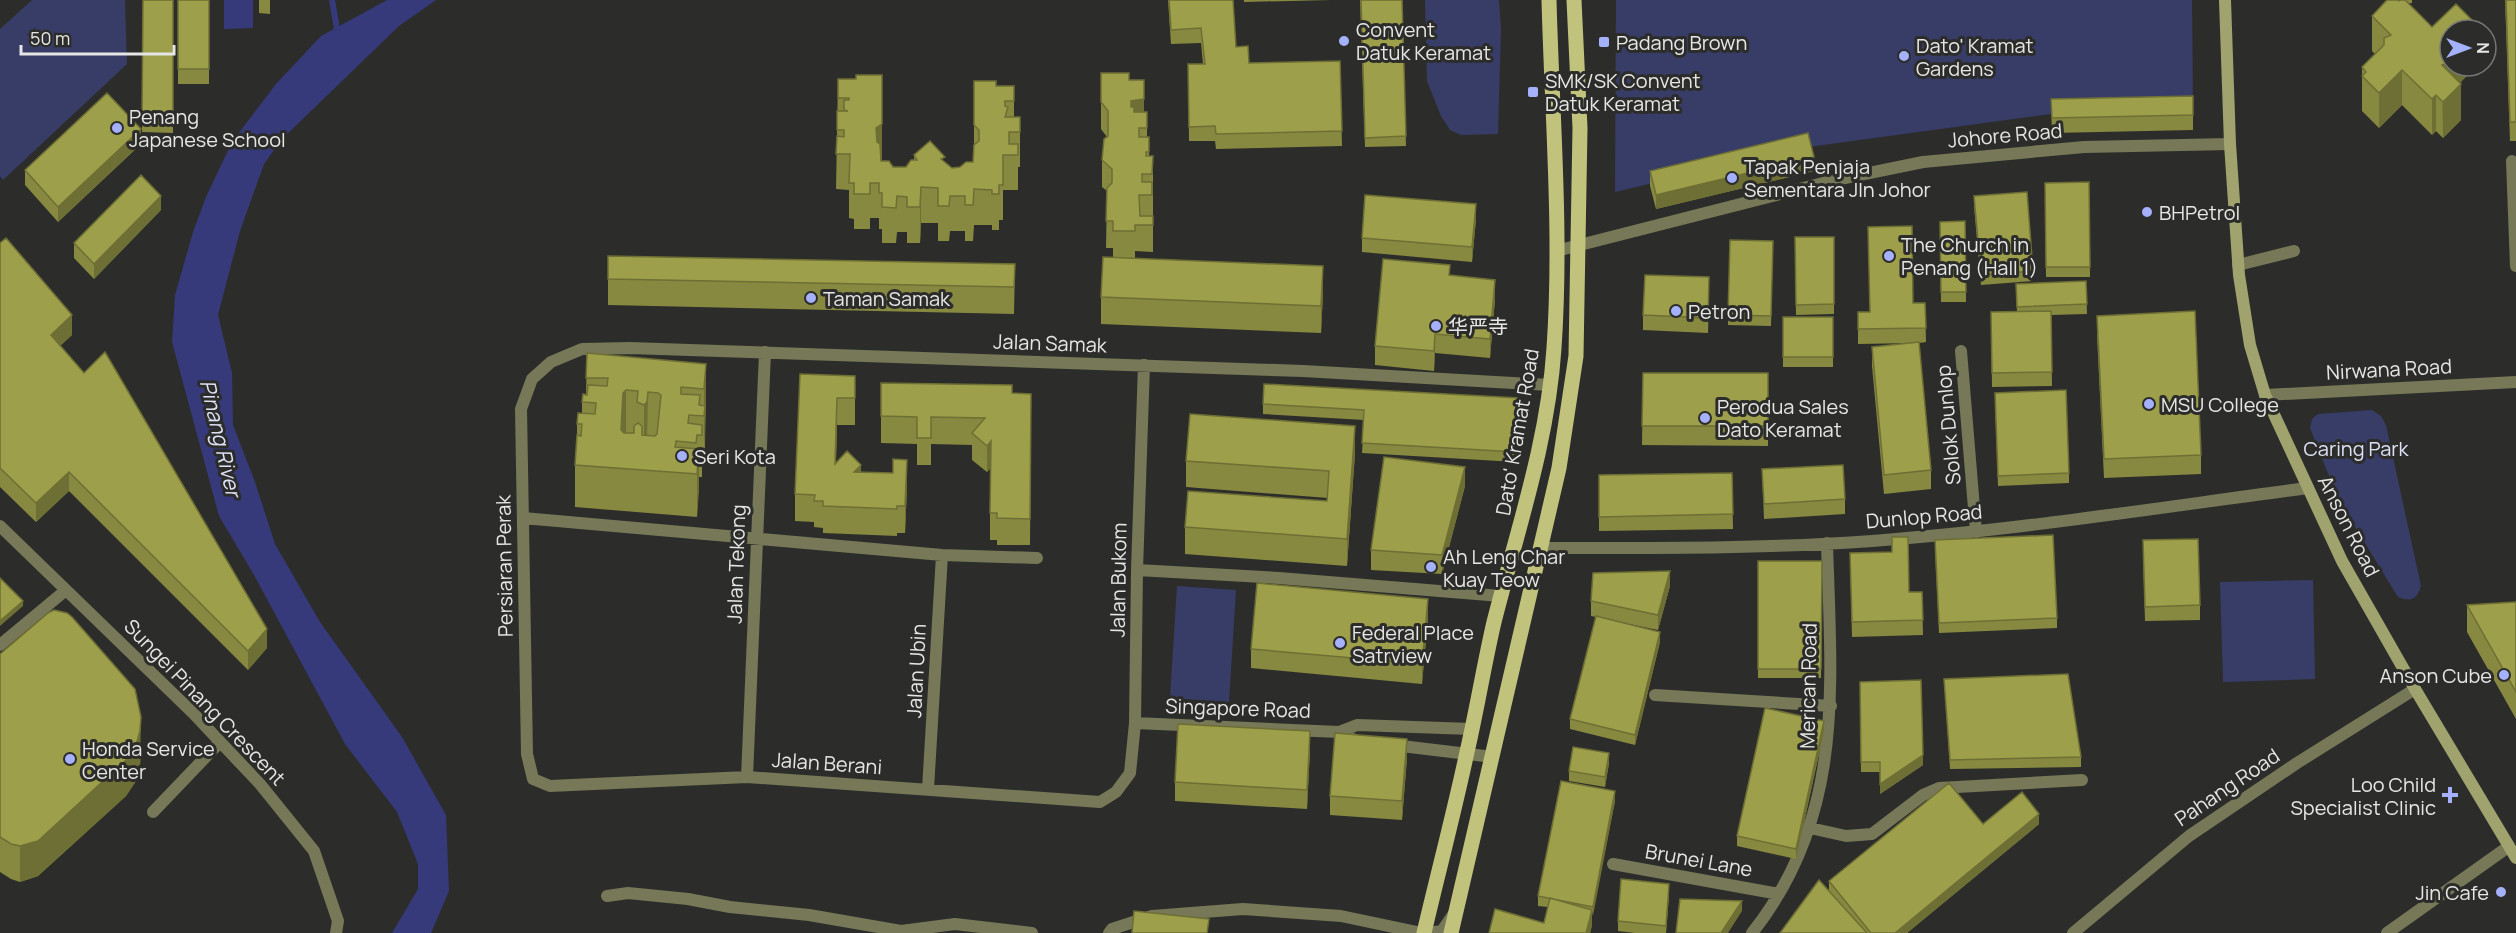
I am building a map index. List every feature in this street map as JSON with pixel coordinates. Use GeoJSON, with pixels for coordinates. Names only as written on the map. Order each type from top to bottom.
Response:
{"type":"FeatureCollection","features":[{"type":"Feature","properties":{"kind":"main road","name":"Dato' Kramat Road"},"geometry":{"type":"LineString","coordinates":[[1425,933],[1501,596],[1529,498],[1550,385],[1554,348],[1556,251],[1549,0]]}},
{"type":"Feature","properties":{"kind":"main road"},"geometry":{"type":"LineString","coordinates":[[1451,933],[1560,468],[1576,356],[1580,128],[1574,0]]}},
{"type":"Feature","properties":{"kind":"main road","name":"Anson Road"},"geometry":{"type":"LineString","coordinates":[[2225,0],[2230,144],[2238,265],[2250,345],[2265,395],[2342,561],[2516,858]]}},
{"type":"Feature","properties":{"kind":"street","name":"Johore Road"},"geometry":{"type":"LineString","coordinates":[[1556,251],[1835,180],[1923,162],[2084,147],[2230,144]]}},
{"type":"Feature","properties":{"kind":"street"},"geometry":{"type":"LineString","coordinates":[[2512,161],[2516,266]]}},
{"type":"Feature","properties":{"kind":"street"},"geometry":{"type":"LineString","coordinates":[[2238,265],[2294,251]]}},
{"type":"Feature","properties":{"kind":"street","name":"Jalan Samak"},"geometry":{"type":"LineString","coordinates":[[551,362],[582,349],[630,348],[1303,371],[1550,385]]}},
{"type":"Feature","properties":{"kind":"street","name":"Solok Dunlop"},"geometry":{"type":"LineString","coordinates":[[1961,351],[1976,532]]}},
{"type":"Feature","properties":{"kind":"street","name":"Jalan Tekong"},"geometry":{"type":"LineString","coordinates":[[747,777],[765,352]]}},
{"type":"Feature","properties":{"kind":"street","name":"Persiaran Perak"},"geometry":{"type":"LineString","coordinates":[[533,779],[527,754],[521,409],[532,379],[551,362]]}},
{"type":"Feature","properties":{"kind":"street","name":"Jalan Bukom"},"geometry":{"type":"LineString","coordinates":[[1116,792],[1130,773],[1135,723],[1137,570],[1144,365]]}},
{"type":"Feature","properties":{"kind":"street","name":"Nirwana Road"},"geometry":{"type":"LineString","coordinates":[[2265,395],[2516,382]]}},
{"type":"Feature","properties":{"kind":"street","name":"Dunlop Road"},"geometry":{"type":"LineString","coordinates":[[1542,548],[1742,547],[1976,532],[2308,488]]}},
{"type":"Feature","properties":{"kind":"street"},"geometry":{"type":"LineString","coordinates":[[523,518],[942,555],[1037,558]]}},
{"type":"Feature","properties":{"kind":"street","name":"Sungei Pinang Crescent"},"geometry":{"type":"LineString","coordinates":[[0,526],[260,784],[314,851],[338,921],[336,933]]}},
{"type":"Feature","properties":{"kind":"street","name":"Merican Road"},"geometry":{"type":"LineString","coordinates":[[1752,933],[1790,876],[1810,828],[1825,771],[1831,706],[1827,543]]}},
{"type":"Feature","properties":{"kind":"street","name":"Jalan Ubin"},"geometry":{"type":"LineString","coordinates":[[928,789],[942,555]]}},
{"type":"Feature","properties":{"kind":"street"},"geometry":{"type":"LineString","coordinates":[[1137,570],[1279,578],[1501,596]]}},
{"type":"Feature","properties":{"kind":"street"},"geometry":{"type":"LineString","coordinates":[[0,645],[66,590]]}},
{"type":"Feature","properties":{"kind":"street","name":"Pahang Road"},"geometry":{"type":"LineString","coordinates":[[2073,933],[2188,836],[2297,763],[2415,689]]}},
{"type":"Feature","properties":{"kind":"street"},"geometry":{"type":"LineString","coordinates":[[1655,695],[1831,706]]}},
{"type":"Feature","properties":{"kind":"street","name":"Singapore Road"},"geometry":{"type":"LineString","coordinates":[[1135,723],[1245,726],[1339,732],[1357,741],[1493,757]]}},
{"type":"Feature","properties":{"kind":"street","name":"Singapore Road"},"geometry":{"type":"LineString","coordinates":[[1339,732],[1357,725],[1472,729]]}},
{"type":"Feature","properties":{"kind":"street"},"geometry":{"type":"LineString","coordinates":[[153,812],[220,742]]}},
{"type":"Feature","properties":{"kind":"street","name":"Jalan Berani"},"geometry":{"type":"LineString","coordinates":[[533,779],[550,786],[747,777],[1100,802],[1116,792]]}},
{"type":"Feature","properties":{"kind":"street"},"geometry":{"type":"LineString","coordinates":[[1810,828],[1846,836],[1872,834],[1932,790],[2082,780]]}},
{"type":"Feature","properties":{"kind":"street"},"geometry":{"type":"LineString","coordinates":[[2387,933],[2508,847]]}},
{"type":"Feature","properties":{"kind":"street","name":"Brunei Lane"},"geometry":{"type":"LineString","coordinates":[[1613,864],[1779,894]]}},
{"type":"Feature","properties":{"kind":"street"},"geometry":{"type":"LineString","coordinates":[[607,896],[628,893],[688,899],[730,907],[809,915],[901,931],[955,924],[1032,933]]}},
{"type":"Feature","properties":{"kind":"street"},"geometry":{"type":"LineString","coordinates":[[1109,933],[1112,929],[1152,916],[1243,909],[1341,916],[1425,933],[1442,931],[1456,912]]}},
{"type":"Feature","properties":{"kind":"green space"},"geometry":{"type":"Polygon","coordinates":[[[32,0],[125,0],[127,64],[3,180],[0,176],[0,29],[32,0]]]}},
{"type":"Feature","properties":{"kind":"green space"},"geometry":{"type":"Polygon","coordinates":[[[1425,0],[1499,0],[1501,29],[1498,134],[1461,135],[1450,130],[1441,116],[1427,81],[1425,0]]]}},
{"type":"Feature","properties":{"kind":"green space","name":"Dato' Kramat Gardens"},"geometry":{"type":"Polygon","coordinates":[[[1616,0],[2192,0],[2193,111],[2051,114],[1808,147],[1615,192],[1616,0]]]}},
{"type":"Feature","properties":{"kind":"green space","name":"Caring Park"},"geometry":{"type":"Polygon","coordinates":[[[2372,410],[2381,416],[2386,425],[2421,586],[2412,599],[2398,597],[2339,501],[2310,428],[2312,419],[2318,414],[2372,410]]]}},
{"type":"Feature","properties":{"kind":"green space"},"geometry":{"type":"Polygon","coordinates":[[[2313,580],[2315,679],[2223,682],[2220,582],[2313,580]]]}},
{"type":"Feature","properties":{"kind":"green space"},"geometry":{"type":"Polygon","coordinates":[[[1177,586],[1236,590],[1229,702],[1170,698],[1177,586]]]}},
{"type":"Feature","properties":{"kind":"water"},"geometry":{"type":"Polygon","coordinates":[[[224,0],[253,0],[253,28],[224,29],[224,0]]]}},
{"type":"Feature","properties":{"kind":"water","name":"Pinang River"},"geometry":{"type":"Polygon","coordinates":[[[387,0],[436,0],[399,26],[282,139],[264,164],[240,231],[218,315],[232,373],[233,425],[275,544],[320,622],[402,737],[446,815],[449,891],[431,933],[392,933],[418,889],[418,864],[397,812],[345,744],[254,575],[219,516],[172,342],[175,295],[193,232],[206,197],[232,142],[276,84],[321,36],[387,0]]]}},
{"type":"Feature","properties":{"kind":"building"},"geometry":{"type":"Polygon","coordinates":[[[143,0],[173,0],[173,118],[142,118],[143,0]]]}},
{"type":"Feature","properties":{"kind":"building"},"geometry":{"type":"Polygon","coordinates":[[[178,0],[209,0],[209,69],[178,69],[178,0]]]}},
{"type":"Feature","properties":{"kind":"building"},"geometry":{"type":"Polygon","coordinates":[[[1169,0],[1233,0],[1236,47],[1248,46],[1249,63],[1340,61],[1342,131],[1216,134],[1215,126],[1189,127],[1188,64],[1205,64],[1201,28],[1171,30],[1169,0]]]}},
{"type":"Feature","properties":{"kind":"building"},"geometry":{"type":"Polygon","coordinates":[[[1361,0],[1402,0],[1406,136],[1365,138],[1361,0]]]}},
{"type":"Feature","properties":{"kind":"building"},"geometry":{"type":"Polygon","coordinates":[[[2387,0],[2405,0],[2432,27],[2438,21],[2438,78],[2455,78],[2461,84],[2443,102],[2436,95],[2432,99],[2402,70],[2379,93],[2362,76],[2366,72],[2362,67],[2384,45],[2384,38],[2391,35],[2372,16],[2387,0]]]}},
{"type":"Feature","properties":{"kind":"building"},"geometry":{"type":"Polygon","coordinates":[[[2506,0],[2516,0],[2516,122],[2510,122],[2506,0]]]}},
{"type":"Feature","properties":{"kind":"building"},"geometry":{"type":"Polygon","coordinates":[[[2456,4],[2470,18],[2441,18],[2456,4]]]}},
{"type":"Feature","properties":{"kind":"building"},"geometry":{"type":"Polygon","coordinates":[[[1101,73],[1129,73],[1129,80],[1144,80],[1144,99],[1131,101],[1131,107],[1134,107],[1134,112],[1147,112],[1147,128],[1139,128],[1139,137],[1149,137],[1149,152],[1146,152],[1146,156],[1153,156],[1152,174],[1142,174],[1142,182],[1152,182],[1152,195],[1139,195],[1140,216],[1153,216],[1153,225],[1135,225],[1135,231],[1113,231],[1113,221],[1106,221],[1107,188],[1112,183],[1112,169],[1102,160],[1104,139],[1108,136],[1108,111],[1101,102],[1101,73]]]}},
{"type":"Feature","properties":{"kind":"building"},"geometry":{"type":"Polygon","coordinates":[[[856,75],[882,75],[882,124],[876,128],[877,142],[880,144],[881,161],[889,161],[893,167],[906,167],[911,160],[917,160],[914,155],[930,141],[945,157],[941,159],[952,168],[960,167],[966,162],[973,162],[974,145],[979,141],[979,130],[974,125],[974,81],[996,81],[996,86],[1014,86],[1014,101],[1005,101],[1005,106],[1008,107],[1005,117],[1020,117],[1020,132],[1009,132],[1009,144],[1018,144],[1018,155],[1003,155],[1003,185],[999,185],[999,194],[992,194],[992,190],[974,189],[973,205],[965,205],[965,196],[950,196],[949,206],[938,206],[938,188],[921,187],[920,207],[907,207],[907,197],[897,196],[896,208],[882,207],[879,183],[870,183],[870,194],[854,194],[854,183],[849,183],[850,154],[836,154],[837,136],[844,137],[844,130],[837,130],[837,111],[848,111],[844,110],[844,100],[849,100],[849,98],[838,98],[838,79],[856,79],[856,75]]]}},
{"type":"Feature","properties":{"kind":"building"},"geometry":{"type":"Polygon","coordinates":[[[107,93],[141,129],[58,207],[25,170],[107,93]]]}},
{"type":"Feature","properties":{"kind":"building"},"geometry":{"type":"Polygon","coordinates":[[[2193,96],[2193,115],[2052,118],[2051,99],[2193,96]]]}},
{"type":"Feature","properties":{"kind":"building"},"geometry":{"type":"Polygon","coordinates":[[[1808,133],[1814,157],[1656,195],[1650,171],[1808,133]]]}},
{"type":"Feature","properties":{"kind":"building"},"geometry":{"type":"Polygon","coordinates":[[[141,175],[161,196],[94,264],[74,243],[141,175]]]}},
{"type":"Feature","properties":{"kind":"building"},"geometry":{"type":"Polygon","coordinates":[[[2089,182],[2090,267],[2046,267],[2045,183],[2089,182]]]}},
{"type":"Feature","properties":{"kind":"building"},"geometry":{"type":"Polygon","coordinates":[[[2027,192],[2033,271],[1981,275],[1974,196],[2027,192]]]}},
{"type":"Feature","properties":{"kind":"building"},"geometry":{"type":"Polygon","coordinates":[[[1365,195],[1476,204],[1472,247],[1362,238],[1365,195]]]}},
{"type":"Feature","properties":{"kind":"building"},"geometry":{"type":"Polygon","coordinates":[[[1965,221],[1966,292],[1941,292],[1940,222],[1965,221]]]}},
{"type":"Feature","properties":{"kind":"building"},"geometry":{"type":"Polygon","coordinates":[[[1912,226],[1913,303],[1925,303],[1926,328],[1858,329],[1858,312],[1870,312],[1868,227],[1912,226]]]}},
{"type":"Feature","properties":{"kind":"building"},"geometry":{"type":"Polygon","coordinates":[[[1795,237],[1834,237],[1834,304],[1796,305],[1795,237]]]}},
{"type":"Feature","properties":{"kind":"building"},"geometry":{"type":"Polygon","coordinates":[[[6,238],[72,315],[51,335],[84,373],[105,352],[267,629],[248,651],[69,472],[36,503],[0,468],[0,243],[6,238]]]}},
{"type":"Feature","properties":{"kind":"building"},"geometry":{"type":"Polygon","coordinates":[[[1730,240],[1773,241],[1771,316],[1728,315],[1730,240]]]}},
{"type":"Feature","properties":{"kind":"building"},"geometry":{"type":"Polygon","coordinates":[[[608,256],[1015,264],[1014,287],[608,279],[608,256]]]}},
{"type":"Feature","properties":{"kind":"building"},"geometry":{"type":"Polygon","coordinates":[[[1103,257],[1323,266],[1321,306],[1101,297],[1103,257]]]}},
{"type":"Feature","properties":{"kind":"building","name":"华严寺"},"geometry":{"type":"Polygon","coordinates":[[[1383,259],[1450,265],[1449,275],[1495,280],[1490,339],[1435,334],[1434,351],[1375,346],[1383,259]]]}},
{"type":"Feature","properties":{"kind":"building","name":"Petron"},"geometry":{"type":"Polygon","coordinates":[[[1645,275],[1709,277],[1708,318],[1643,315],[1645,275]]]}},
{"type":"Feature","properties":{"kind":"building"},"geometry":{"type":"Polygon","coordinates":[[[2086,281],[2087,304],[2017,307],[2016,284],[2086,281]]]}},
{"type":"Feature","properties":{"kind":"building"},"geometry":{"type":"Polygon","coordinates":[[[2051,311],[2052,372],[1992,373],[1991,312],[2051,311]]]}},
{"type":"Feature","properties":{"kind":"building","name":"MSU College"},"geometry":{"type":"Polygon","coordinates":[[[2195,311],[2201,455],[2104,459],[2097,316],[2195,311]]]}},
{"type":"Feature","properties":{"kind":"building"},"geometry":{"type":"Polygon","coordinates":[[[1783,317],[1833,317],[1833,357],[1783,357],[1783,317]]]}},
{"type":"Feature","properties":{"kind":"building"},"geometry":{"type":"Polygon","coordinates":[[[1919,342],[1931,470],[1884,475],[1872,347],[1919,342]]]}},
{"type":"Feature","properties":{"kind":"building"},"geometry":{"type":"Polygon","coordinates":[[[587,353],[706,364],[704,389],[681,387],[681,394],[700,395],[699,405],[705,406],[704,416],[689,415],[688,423],[702,425],[702,435],[697,435],[696,443],[676,441],[675,447],[699,449],[697,474],[575,465],[577,435],[581,436],[582,424],[577,424],[578,413],[595,414],[596,403],[582,402],[583,394],[587,395],[588,385],[607,386],[608,378],[586,378],[587,353]],[[626,390],[623,393],[621,430],[624,433],[634,433],[634,426],[638,423],[642,426],[642,435],[655,436],[661,395],[648,392],[647,402],[644,405],[637,402],[638,391],[626,390]]]}},
{"type":"Feature","properties":{"kind":"building","name":"Perodua Sales Dato Keramat"},"geometry":{"type":"Polygon","coordinates":[[[1643,373],[1768,373],[1768,426],[1642,426],[1643,373]]]}},
{"type":"Feature","properties":{"kind":"building"},"geometry":{"type":"Polygon","coordinates":[[[800,374],[855,376],[855,398],[837,398],[835,464],[847,451],[861,465],[854,472],[893,473],[893,459],[907,460],[905,506],[897,506],[897,509],[823,506],[823,501],[814,501],[815,495],[795,494],[800,374]]]}},
{"type":"Feature","properties":{"kind":"building"},"geometry":{"type":"Polygon","coordinates":[[[881,383],[1012,385],[1012,393],[1031,394],[1030,519],[997,518],[997,513],[990,513],[991,441],[987,446],[972,433],[985,418],[931,417],[931,438],[917,438],[917,417],[881,416],[881,383]]]}},
{"type":"Feature","properties":{"kind":"building"},"geometry":{"type":"Polygon","coordinates":[[[1264,384],[1519,398],[1516,452],[1362,443],[1364,410],[1263,404],[1264,384]]]}},
{"type":"Feature","properties":{"kind":"building"},"geometry":{"type":"Polygon","coordinates":[[[2066,390],[2069,473],[1998,476],[1995,393],[2066,390]]]}},
{"type":"Feature","properties":{"kind":"building"},"geometry":{"type":"Polygon","coordinates":[[[1190,414],[1355,426],[1347,539],[1185,527],[1188,491],[1327,501],[1329,471],[1186,461],[1190,414]]]}},
{"type":"Feature","properties":{"kind":"building"},"geometry":{"type":"Polygon","coordinates":[[[1384,457],[1465,467],[1442,555],[1371,550],[1384,457]]]}},
{"type":"Feature","properties":{"kind":"building"},"geometry":{"type":"Polygon","coordinates":[[[1843,465],[1845,499],[1764,504],[1762,469],[1843,465]]]}},
{"type":"Feature","properties":{"kind":"building"},"geometry":{"type":"Polygon","coordinates":[[[1732,473],[1733,514],[1599,517],[1599,475],[1732,473]]]}},
{"type":"Feature","properties":{"kind":"building"},"geometry":{"type":"Polygon","coordinates":[[[2053,535],[2057,618],[1939,623],[1935,540],[2053,535]]]}},
{"type":"Feature","properties":{"kind":"building"},"geometry":{"type":"Polygon","coordinates":[[[1892,537],[1908,537],[1909,592],[1922,592],[1923,620],[1852,622],[1850,553],[1892,552],[1892,537]]]}},
{"type":"Feature","properties":{"kind":"building"},"geometry":{"type":"Polygon","coordinates":[[[2198,539],[2200,605],[2145,607],[2143,540],[2198,539]]]}},
{"type":"Feature","properties":{"kind":"building"},"geometry":{"type":"Polygon","coordinates":[[[1758,561],[1822,561],[1821,669],[1758,669],[1758,561]]]}},
{"type":"Feature","properties":{"kind":"building"},"geometry":{"type":"Polygon","coordinates":[[[1670,571],[1658,615],[1591,601],[1593,573],[1670,571]]]}},
{"type":"Feature","properties":{"kind":"building"},"geometry":{"type":"Polygon","coordinates":[[[0,578],[23,601],[0,621],[0,578]]]}},
{"type":"Feature","properties":{"kind":"building","name":"Federal Place Satrview"},"geometry":{"type":"Polygon","coordinates":[[[1257,583],[1428,599],[1422,664],[1251,649],[1257,583]]]}},
{"type":"Feature","properties":{"kind":"building"},"geometry":{"type":"Polygon","coordinates":[[[2516,602],[2516,692],[2467,605],[2516,602]]]}},
{"type":"Feature","properties":{"kind":"building","name":"Honda Service Center"},"geometry":{"type":"Polygon","coordinates":[[[54,610],[67,613],[72,617],[135,689],[141,717],[140,731],[136,745],[126,760],[38,841],[20,846],[11,844],[0,837],[0,654],[54,610]]]}},
{"type":"Feature","properties":{"kind":"building"},"geometry":{"type":"Polygon","coordinates":[[[1596,616],[1660,632],[1635,735],[1570,719],[1596,616]]]}},
{"type":"Feature","properties":{"kind":"building"},"geometry":{"type":"Polygon","coordinates":[[[2068,674],[2081,757],[1950,760],[1944,679],[2068,674]]]}},
{"type":"Feature","properties":{"kind":"building"},"geometry":{"type":"Polygon","coordinates":[[[1921,680],[1923,755],[1880,784],[1880,762],[1861,762],[1860,682],[1921,680]]]}},
{"type":"Feature","properties":{"kind":"building"},"geometry":{"type":"Polygon","coordinates":[[[1765,708],[1824,721],[1796,849],[1737,836],[1765,708]]]}},
{"type":"Feature","properties":{"kind":"building"},"geometry":{"type":"Polygon","coordinates":[[[1178,724],[1310,731],[1307,790],[1175,782],[1178,724]]]}},
{"type":"Feature","properties":{"kind":"building"},"geometry":{"type":"Polygon","coordinates":[[[1335,733],[1407,739],[1402,801],[1330,796],[1335,733]]]}},
{"type":"Feature","properties":{"kind":"building"},"geometry":{"type":"Polygon","coordinates":[[[1573,747],[1609,753],[1605,777],[1569,771],[1573,747]]]}},
{"type":"Feature","properties":{"kind":"building"},"geometry":{"type":"Polygon","coordinates":[[[1561,781],[1615,791],[1593,907],[1538,896],[1561,781]]]}},
{"type":"Feature","properties":{"kind":"building"},"geometry":{"type":"Polygon","coordinates":[[[1949,783],[1983,824],[2022,792],[2039,814],[1895,933],[1871,933],[1829,881],[1949,783]]]}},
{"type":"Feature","properties":{"kind":"building"},"geometry":{"type":"Polygon","coordinates":[[[1621,879],[1669,884],[1666,926],[1618,921],[1621,879]]]}},
{"type":"Feature","properties":{"kind":"building"},"geometry":{"type":"Polygon","coordinates":[[[1819,880],[1867,933],[1780,933],[1819,880]]]}},
{"type":"Feature","properties":{"kind":"building"},"geometry":{"type":"Polygon","coordinates":[[[1550,898],[1592,910],[1586,933],[1489,933],[1495,909],[1544,923],[1550,898]]]}},
{"type":"Feature","properties":{"kind":"building"},"geometry":{"type":"Polygon","coordinates":[[[1680,899],[1742,901],[1721,933],[1676,933],[1680,899]]]}},
{"type":"Feature","properties":{"kind":"building"},"geometry":{"type":"Polygon","coordinates":[[[1134,911],[1209,919],[1207,933],[1132,933],[1134,911]]]}},
{"type":"Feature","properties":{"kind":"waterway"},"geometry":{"type":"LineString","coordinates":[[332,0],[338,35]]}},
{"type":"Feature","properties":{"kind":"place","name":"Convent Datuk Keramat"},"geometry":{"type":"Point","coordinates":[1344,41]}},
{"type":"Feature","properties":{"kind":"place","name":"Padang Brown"},"geometry":{"type":"Point","coordinates":[1604,42]}},
{"type":"Feature","properties":{"kind":"place","name":"Dato' Kramat Gardens"},"geometry":{"type":"Point","coordinates":[1904,56]}},
{"type":"Feature","properties":{"kind":"place","name":"SMK/SK Convent Datuk Keramat"},"geometry":{"type":"Point","coordinates":[1533,92]}},
{"type":"Feature","properties":{"kind":"place","name":"Penang Japanese School"},"geometry":{"type":"Point","coordinates":[117,128]}},
{"type":"Feature","properties":{"kind":"place","name":"Tapak Penjaja Sementara Jln Johor"},"geometry":{"type":"Point","coordinates":[1732,178]}},
{"type":"Feature","properties":{"kind":"place","name":"BHPetrol"},"geometry":{"type":"Point","coordinates":[2147,212]}},
{"type":"Feature","properties":{"kind":"place","name":"The Church in Penang (Hall 1)"},"geometry":{"type":"Point","coordinates":[1889,256]}},
{"type":"Feature","properties":{"kind":"place","name":"Taman Samak"},"geometry":{"type":"Point","coordinates":[811,298]}},
{"type":"Feature","properties":{"kind":"place","name":"Petron"},"geometry":{"type":"Point","coordinates":[1676,311]}},
{"type":"Feature","properties":{"kind":"place","name":"华严寺"},"geometry":{"type":"Point","coordinates":[1436,326]}},
{"type":"Feature","properties":{"kind":"place","name":"MSU College"},"geometry":{"type":"Point","coordinates":[2149,404]}},
{"type":"Feature","properties":{"kind":"place","name":"Perodua Sales Dato Keramat"},"geometry":{"type":"Point","coordinates":[1705,418]}},
{"type":"Feature","properties":{"kind":"place","name":"Seri Kota"},"geometry":{"type":"Point","coordinates":[682,456]}},
{"type":"Feature","properties":{"kind":"place","name":"Ah Leng Char Kuay Teow"},"geometry":{"type":"Point","coordinates":[1431,567]}},
{"type":"Feature","properties":{"kind":"place","name":"Federal Place Satrview"},"geometry":{"type":"Point","coordinates":[1340,643]}},
{"type":"Feature","properties":{"kind":"place","name":"Anson Cube"},"geometry":{"type":"Point","coordinates":[2504,675]}},
{"type":"Feature","properties":{"kind":"place","name":"Honda Service Center"},"geometry":{"type":"Point","coordinates":[70,759]}},
{"type":"Feature","properties":{"kind":"place","name":"Loo Child Specialist Clinic"},"geometry":{"type":"Point","coordinates":[2450,795]}},
{"type":"Feature","properties":{"kind":"place","name":"Jin Cafe"},"geometry":{"type":"Point","coordinates":[2501,892]}}]}
